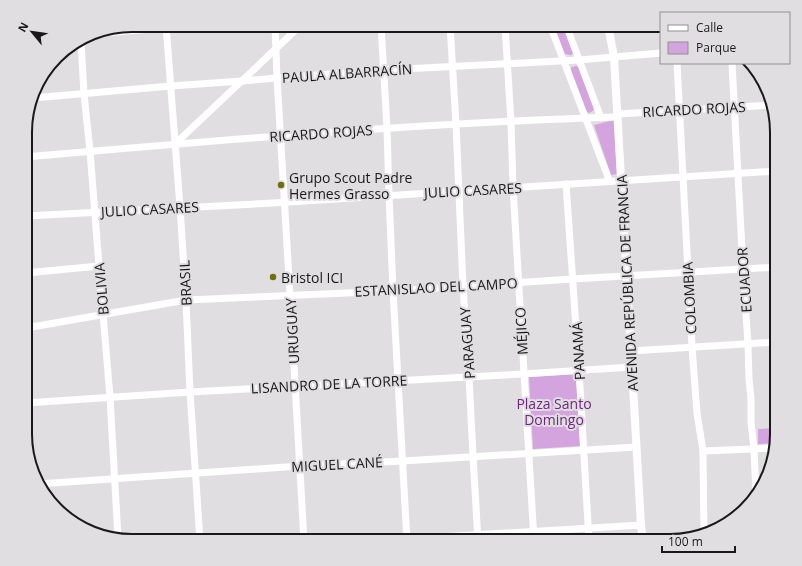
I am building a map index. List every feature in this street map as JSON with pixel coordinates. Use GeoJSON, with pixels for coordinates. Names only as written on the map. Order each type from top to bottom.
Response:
{"type":"FeatureCollection","features":[{"type":"Feature","properties":{"kind":"main road","name":"AVENIDA REPÚBLICA DE FRANCIA"},"geometry":{"type":"LineString","coordinates":[[609,32],[614,57],[642,534]]}},
{"type":"Feature","properties":{"kind":"street","name":"BRASIL"},"geometry":{"type":"LineString","coordinates":[[166,32],[180,207],[200,534]]}},
{"type":"Feature","properties":{"kind":"street","name":"URUGUAY"},"geometry":{"type":"LineString","coordinates":[[275,32],[304,534]]}},
{"type":"Feature","properties":{"kind":"street"},"geometry":{"type":"LineString","coordinates":[[175,144],[294,32]]}},
{"type":"Feature","properties":{"kind":"street"},"geometry":{"type":"LineString","coordinates":[[381,32],[388,128],[393,291],[407,534]]}},
{"type":"Feature","properties":{"kind":"street","name":"PARAGUAY"},"geometry":{"type":"LineString","coordinates":[[450,32],[463,286],[478,534]]}},
{"type":"Feature","properties":{"kind":"street","name":"MÉJICO"},"geometry":{"type":"LineString","coordinates":[[505,32],[523,374],[533,532]]}},
{"type":"Feature","properties":{"kind":"street"},"geometry":{"type":"LineString","coordinates":[[553,32],[609,181]]}},
{"type":"Feature","properties":{"kind":"street"},"geometry":{"type":"LineString","coordinates":[[569,32],[601,118]]}},
{"type":"Feature","properties":{"kind":"street","name":"BOLIVIA"},"geometry":{"type":"LineString","coordinates":[[80,46],[110,397],[118,533]]}},
{"type":"Feature","properties":{"kind":"street","name":"PAULA ALBARRACÍN"},"geometry":{"type":"LineString","coordinates":[[38,98],[384,70],[579,60],[660,53]]}},
{"type":"Feature","properties":{"kind":"street","name":"COLOMBIA"},"geometry":{"type":"LineString","coordinates":[[677,64],[696,413],[703,451],[704,528]]}},
{"type":"Feature","properties":{"kind":"street","name":"ECUADOR"},"geometry":{"type":"LineString","coordinates":[[732,64],[756,485]]}},
{"type":"Feature","properties":{"kind":"street","name":"RICARDO ROJAS"},"geometry":{"type":"LineString","coordinates":[[32,156],[280,135],[456,124],[601,118],[680,110],[767,105]]}},
{"type":"Feature","properties":{"kind":"street","name":"JULIO CASARES"},"geometry":{"type":"LineString","coordinates":[[32,216],[770,172]]}},
{"type":"Feature","properties":{"kind":"street","name":"PANAMÁ"},"geometry":{"type":"LineString","coordinates":[[566,184],[588,534]]}},
{"type":"Feature","properties":{"kind":"street"},"geometry":{"type":"LineString","coordinates":[[32,272],[99,266]]}},
{"type":"Feature","properties":{"kind":"street","name":"ESTANISLAO DEL CAMPO"},"geometry":{"type":"LineString","coordinates":[[32,327],[186,300],[393,291],[770,267]]}},
{"type":"Feature","properties":{"kind":"street"},"geometry":{"type":"LineString","coordinates":[[632,351],[770,342]]}},
{"type":"Feature","properties":{"kind":"street","name":"LISANDRO DE LA TORRE"},"geometry":{"type":"LineString","coordinates":[[32,403],[190,392],[632,367]]}},
{"type":"Feature","properties":{"kind":"street","name":"MIGUEL CANÉ"},"geometry":{"type":"LineString","coordinates":[[45,483],[196,472],[636,447]]}},
{"type":"Feature","properties":{"kind":"street"},"geometry":{"type":"LineString","coordinates":[[703,451],[769,448]]}},
{"type":"Feature","properties":{"kind":"street"},"geometry":{"type":"LineString","coordinates":[[515,534],[641,525]]}},
{"type":"Feature","properties":{"kind":"green space"},"geometry":{"type":"Polygon","coordinates":[[[556,32],[566,32],[574,53],[571,55],[564,54],[556,32]]]}},
{"type":"Feature","properties":{"kind":"green space"},"geometry":{"type":"Polygon","coordinates":[[[572,67],[579,67],[594,108],[593,111],[589,113],[586,111],[570,70],[572,67]]]}},
{"type":"Feature","properties":{"kind":"green space"},"geometry":{"type":"Polygon","coordinates":[[[614,120],[617,174],[611,175],[594,125],[614,120]]]}},
{"type":"Feature","properties":{"kind":"green space","name":"Plaza Santo Domingo"},"geometry":{"type":"Polygon","coordinates":[[[576,374],[580,446],[533,449],[529,377],[576,374]]]}},
{"type":"Feature","properties":{"kind":"green space"},"geometry":{"type":"Polygon","coordinates":[[[770,428],[769,443],[758,444],[758,429],[770,428]]]}},
{"type":"Feature","properties":{"kind":"place","name":"Grupo Scout Padre Hermes Grasso"},"geometry":{"type":"Point","coordinates":[281,185]}},
{"type":"Feature","properties":{"kind":"place","name":"Bristol ICI"},"geometry":{"type":"Point","coordinates":[273,277]}}]}
